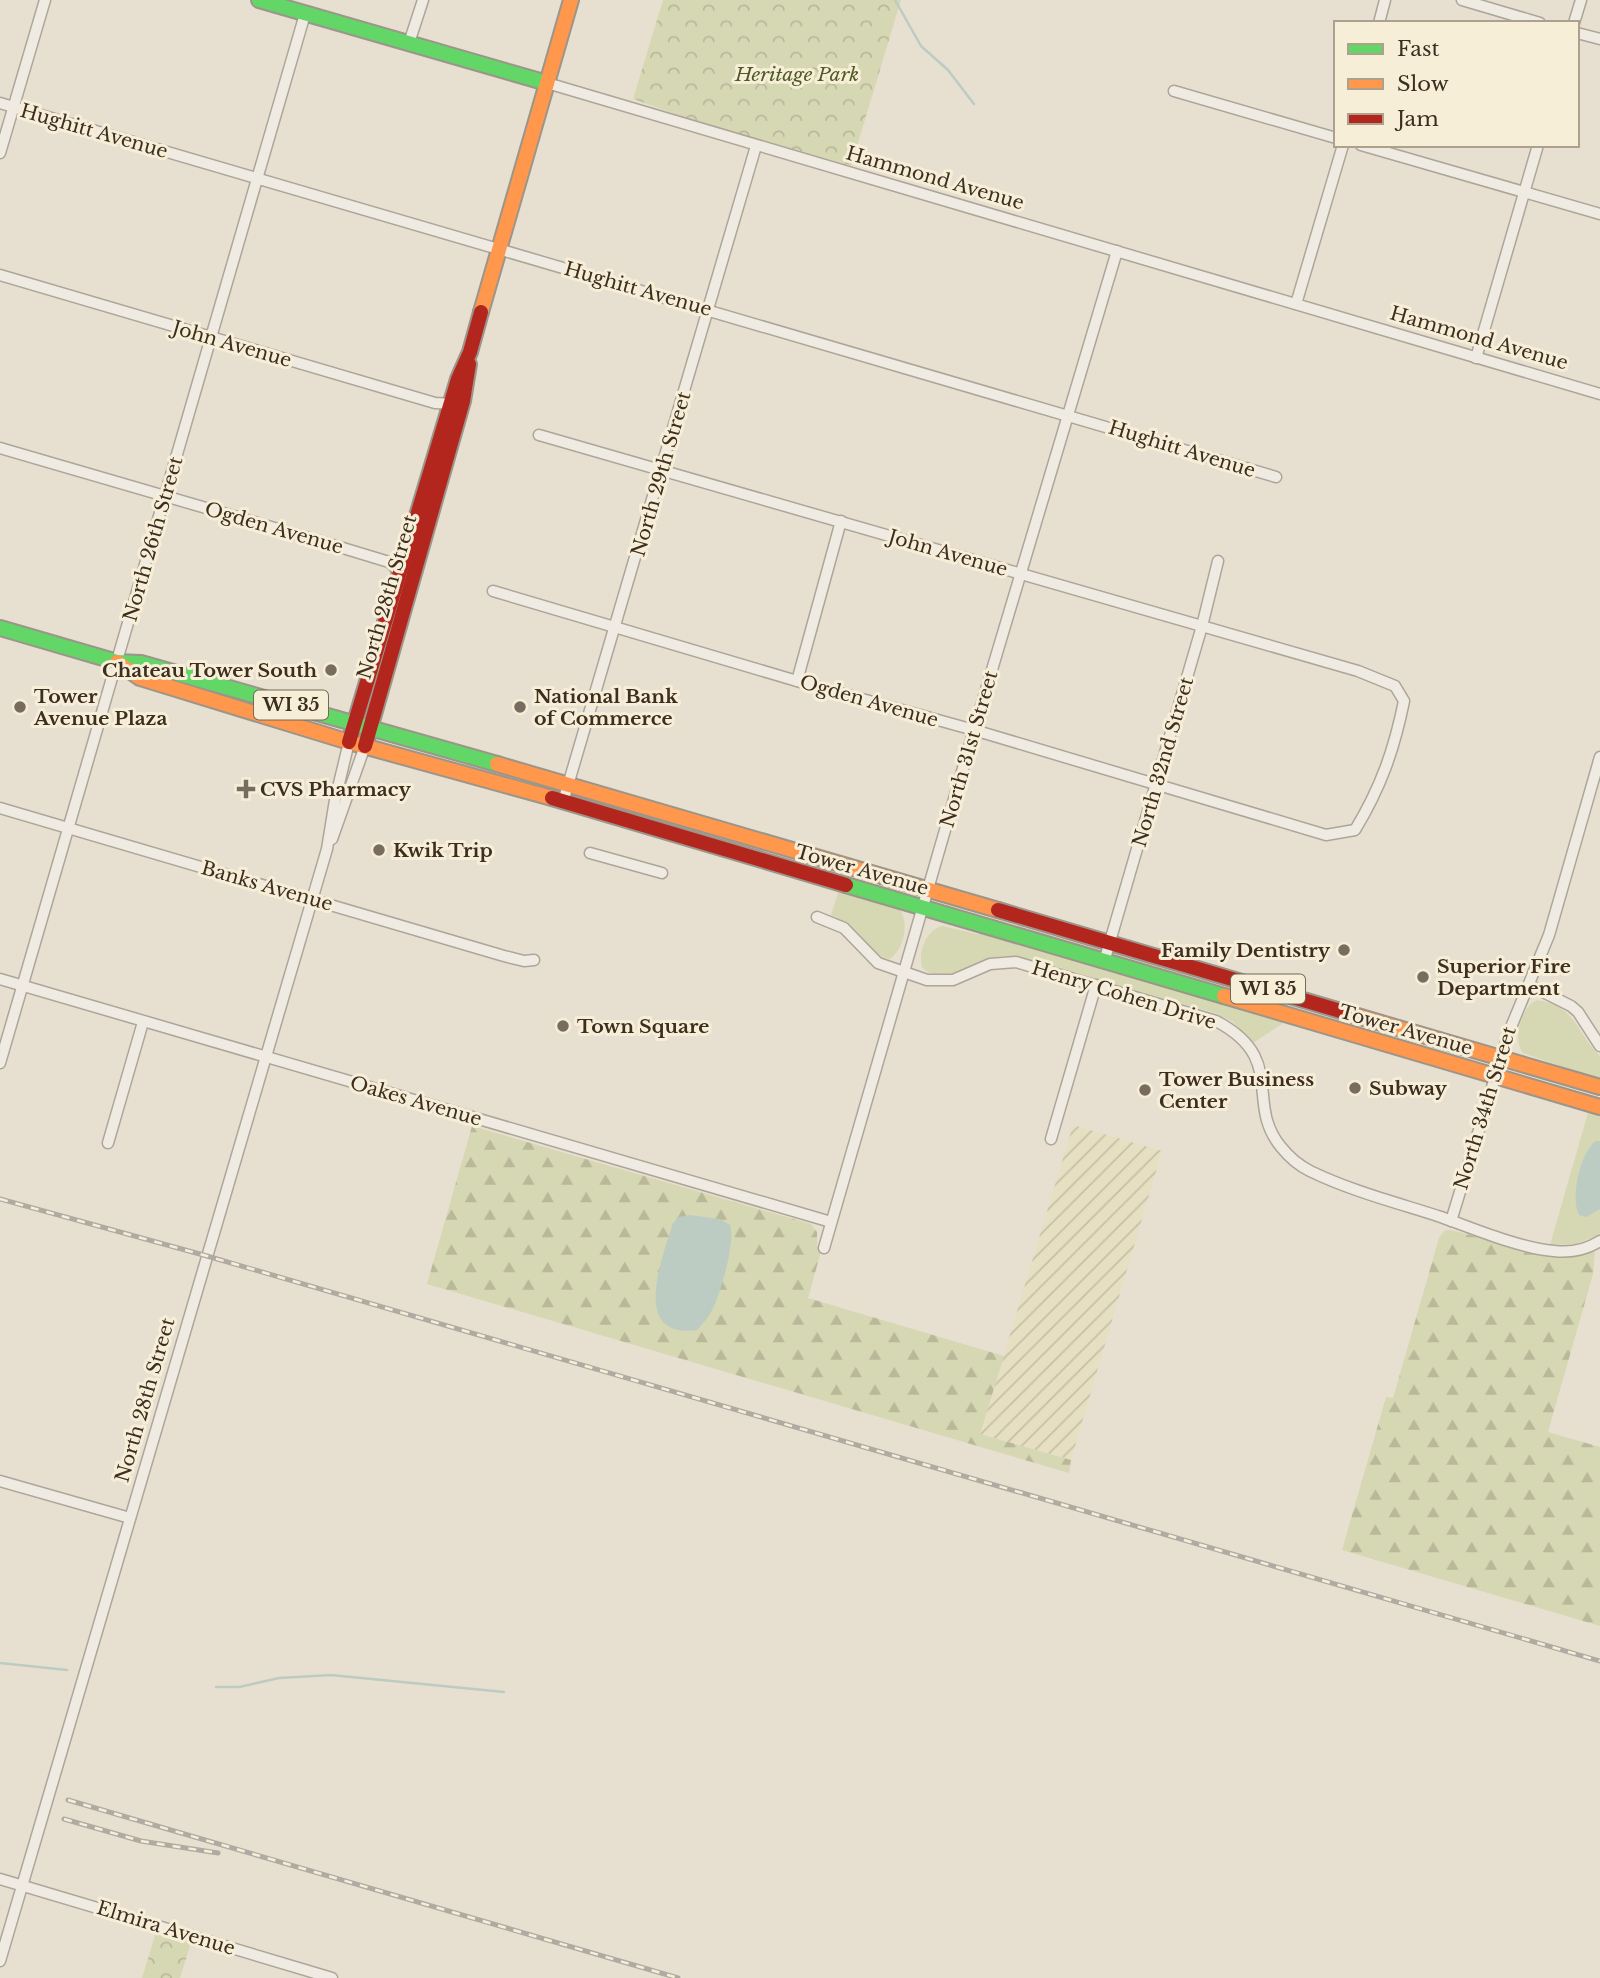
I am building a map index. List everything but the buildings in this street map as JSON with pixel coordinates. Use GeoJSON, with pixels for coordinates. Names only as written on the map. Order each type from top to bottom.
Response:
{"type":"FeatureCollection","features":[{"type":"Feature","properties":{"kind":"main road","name":"Hammond Avenue"},"geometry":{"type":"LineString","coordinates":[[259,0],[547,83]]}},
{"type":"Feature","properties":{"kind":"main road","name":"North 28th Street"},"geometry":{"type":"LineString","coordinates":[[365,746],[470,352],[571,0]]}},
{"type":"Feature","properties":{"kind":"main road","name":"North 28th Street"},"geometry":{"type":"LineString","coordinates":[[349,742],[400,570],[457,403]]}},
{"type":"Feature","properties":{"kind":"main road","name":"Tower Avenue"},"geometry":{"type":"LineString","coordinates":[[0,628],[117,662],[141,663],[568,784],[1600,1087]]}},
{"type":"Feature","properties":{"kind":"main road","name":"Tower Avenue"},"geometry":{"type":"LineString","coordinates":[[117,662],[140,678],[349,742],[563,802],[1600,1107]]}},
{"type":"Feature","properties":{"kind":"street"},"geometry":{"type":"LineString","coordinates":[[0,153],[45,0]]}},
{"type":"Feature","properties":{"kind":"street"},"geometry":{"type":"LineString","coordinates":[[409,43],[423,0]]}},
{"type":"Feature","properties":{"kind":"street"},"geometry":{"type":"LineString","coordinates":[[1380,21],[1385,0]]}},
{"type":"Feature","properties":{"kind":"street"},"geometry":{"type":"LineString","coordinates":[[1462,0],[1533,21]]}},
{"type":"Feature","properties":{"kind":"street"},"geometry":{"type":"LineString","coordinates":[[1575,21],[1581,0]]}},
{"type":"Feature","properties":{"kind":"street","name":"North 26th Street"},"geometry":{"type":"LineString","coordinates":[[0,1063],[305,14]]}},
{"type":"Feature","properties":{"kind":"street"},"geometry":{"type":"LineString","coordinates":[[1579,34],[1600,39]]}},
{"type":"Feature","properties":{"kind":"street","name":"Hammond Avenue"},"geometry":{"type":"LineString","coordinates":[[547,83],[1600,394]]}},
{"type":"Feature","properties":{"kind":"street"},"geometry":{"type":"LineString","coordinates":[[1174,91],[1334,137]]}},
{"type":"Feature","properties":{"kind":"street","name":"Hughitt Avenue"},"geometry":{"type":"LineString","coordinates":[[0,103],[1276,477]]}},
{"type":"Feature","properties":{"kind":"street","name":"North 29th Street"},"geometry":{"type":"LineString","coordinates":[[563,802],[756,146]]}},
{"type":"Feature","properties":{"kind":"street"},"geometry":{"type":"LineString","coordinates":[[1296,304],[1342,147]]}},
{"type":"Feature","properties":{"kind":"street"},"geometry":{"type":"LineString","coordinates":[[1368,147],[1600,214]]}},
{"type":"Feature","properties":{"kind":"street"},"geometry":{"type":"LineString","coordinates":[[1476,358],[1537,147]]}},
{"type":"Feature","properties":{"kind":"street","name":"North 31st Street"},"geometry":{"type":"LineString","coordinates":[[824,1248],[974,730],[1117,251]]}},
{"type":"Feature","properties":{"kind":"street","name":"John Avenue"},"geometry":{"type":"LineString","coordinates":[[0,275],[425,400],[457,403]]}},
{"type":"Feature","properties":{"kind":"street","name":"John Avenue"},"geometry":{"type":"LineString","coordinates":[[539,435],[1202,625],[1358,671],[1395,686],[1404,701],[1396,737],[1374,797],[1355,830],[1326,835]]}},
{"type":"Feature","properties":{"kind":"street","name":"Ogden Avenue"},"geometry":{"type":"LineString","coordinates":[[0,447],[344,548],[389,562],[400,570]]}},
{"type":"Feature","properties":{"kind":"street"},"geometry":{"type":"LineString","coordinates":[[797,681],[841,521]]}},
{"type":"Feature","properties":{"kind":"street","name":"North 32nd Street"},"geometry":{"type":"LineString","coordinates":[[1104,962],[1202,625],[1218,561]]}},
{"type":"Feature","properties":{"kind":"street"},"geometry":{"type":"LineString","coordinates":[[394,637],[396,610],[404,584],[400,570]]}},
{"type":"Feature","properties":{"kind":"street","name":"Ogden Avenue"},"geometry":{"type":"LineString","coordinates":[[493,591],[1326,835]]}},
{"type":"Feature","properties":{"kind":"street","name":"North 28th Street"},"geometry":{"type":"LineString","coordinates":[[327,849],[349,742]]}},
{"type":"Feature","properties":{"kind":"street","name":"North 28th Street"},"geometry":{"type":"LineString","coordinates":[[0,1961],[327,849],[365,746]]}},
{"type":"Feature","properties":{"kind":"street","name":"North 34th Street"},"geometry":{"type":"LineString","coordinates":[[1451,1221],[1500,1058],[1549,935],[1600,757]]}},
{"type":"Feature","properties":{"kind":"street","name":"Banks Avenue"},"geometry":{"type":"LineString","coordinates":[[0,808],[505,956],[524,961],[534,960]]}},
{"type":"Feature","properties":{"kind":"street"},"geometry":{"type":"LineString","coordinates":[[590,853],[662,873]]}},
{"type":"Feature","properties":{"kind":"street","name":"Henry Cohen Drive"},"geometry":{"type":"LineString","coordinates":[[817,917],[844,928],[878,963],[904,973],[948,981],[990,964],[1016,962],[1196,1014],[1228,1027],[1246,1043],[1258,1061],[1267,1116],[1275,1139],[1294,1161],[1325,1178],[1451,1221],[1551,1251],[1580,1250],[1600,1241]]}},
{"type":"Feature","properties":{"kind":"street","name":"Oakes Avenue"},"geometry":{"type":"LineString","coordinates":[[0,979],[831,1222]]}},
{"type":"Feature","properties":{"kind":"street"},"geometry":{"type":"LineString","coordinates":[[1051,1139],[1096,985]]}},
{"type":"Feature","properties":{"kind":"street"},"geometry":{"type":"LineString","coordinates":[[1529,985],[1578,1012],[1600,1046]]}},
{"type":"Feature","properties":{"kind":"street"},"geometry":{"type":"LineString","coordinates":[[108,1143],[143,1022]]}},
{"type":"Feature","properties":{"kind":"street"},"geometry":{"type":"LineString","coordinates":[[0,1481],[131,1518]]}},
{"type":"Feature","properties":{"kind":"street","name":"Elmira Avenue"},"geometry":{"type":"LineString","coordinates":[[0,1879],[332,1978]]}},
{"type":"Feature","properties":{"kind":"shaded area"},"geometry":{"type":"Polygon","coordinates":[[[1073,1125],[1162,1151],[1071,1460],[980,1434],[1073,1125]]]}},
{"type":"Feature","properties":{"kind":"shaded area"},"geometry":{"type":"Polygon","coordinates":[[[1596,1141],[1600,1141],[1600,1209],[1586,1217],[1579,1215],[1576,1207],[1576,1187],[1585,1155],[1596,1141]]]}},
{"type":"Feature","properties":{"kind":"shaded area"},"geometry":{"type":"Polygon","coordinates":[[[690,1215],[720,1219],[730,1225],[731,1233],[729,1256],[715,1305],[697,1330],[676,1329],[663,1322],[657,1310],[658,1275],[673,1223],[679,1217],[690,1215]]]}},
{"type":"Feature","properties":{"kind":"green space","name":"Heritage Park"},"geometry":{"type":"Polygon","coordinates":[[[663,0],[901,0],[851,166],[692,120],[633,99],[663,0]]]}},
{"type":"Feature","properties":{"kind":"green space"},"geometry":{"type":"Polygon","coordinates":[[[839,890],[899,908],[904,921],[904,935],[899,949],[890,959],[879,957],[850,925],[831,915],[839,890]]]}},
{"type":"Feature","properties":{"kind":"green space"},"geometry":{"type":"Polygon","coordinates":[[[943,926],[976,934],[988,934],[1288,1020],[1253,1043],[1233,1022],[1215,1013],[1018,957],[987,959],[948,975],[929,973],[922,967],[922,948],[928,936],[943,926]]]}},
{"type":"Feature","properties":{"kind":"green space"},"geometry":{"type":"Polygon","coordinates":[[[1537,1000],[1550,1003],[1568,1014],[1600,1056],[1600,1080],[1523,1053],[1518,1040],[1520,1024],[1527,1009],[1537,1000]]]}},
{"type":"Feature","properties":{"kind":"green space"},"geometry":{"type":"Polygon","coordinates":[[[1589,1109],[1600,1112],[1600,1234],[1576,1244],[1550,1245],[1589,1109]]]}},
{"type":"Feature","properties":{"kind":"green space"},"geometry":{"type":"Polygon","coordinates":[[[472,1126],[811,1224],[817,1232],[817,1246],[822,1248],[808,1298],[1004,1356],[980,1434],[1071,1460],[1069,1473],[427,1284],[472,1126]]]}},
{"type":"Feature","properties":{"kind":"green space"},"geometry":{"type":"Polygon","coordinates":[[[1449,1230],[1539,1255],[1576,1256],[1595,1251],[1593,1274],[1548,1432],[1600,1447],[1600,1626],[1342,1550],[1386,1397],[1393,1398],[1439,1238],[1444,1231],[1449,1230]]]}},
{"type":"Feature","properties":{"kind":"green space"},"geometry":{"type":"Polygon","coordinates":[[[156,1932],[191,1943],[180,1978],[142,1978],[156,1932]]]}},
{"type":"Feature","properties":{"kind":"waterway"},"geometry":{"type":"LineString","coordinates":[[895,0],[921,46],[948,70],[974,104]]}},
{"type":"Feature","properties":{"kind":"waterway"},"geometry":{"type":"LineString","coordinates":[[0,1663],[67,1670]]}},
{"type":"Feature","properties":{"kind":"waterway"},"geometry":{"type":"LineString","coordinates":[[216,1687],[239,1687],[279,1678],[331,1675],[504,1692]]}},
{"type":"Feature","properties":{"kind":"railway"},"geometry":{"type":"LineString","coordinates":[[0,1199],[207,1256],[1600,1661]]}},
{"type":"Feature","properties":{"kind":"railway"},"geometry":{"type":"LineString","coordinates":[[68,1800],[678,1978]]}},
{"type":"Feature","properties":{"kind":"railway"},"geometry":{"type":"LineString","coordinates":[[64,1819],[141,1841],[218,1853]]}},
{"type":"Feature","properties":{"kind":"traffic: fast"},"geometry":{"type":"LineString","coordinates":[[259,0],[547,83]]}},
{"type":"Feature","properties":{"kind":"traffic: fast"},"geometry":{"type":"LineString","coordinates":[[0,628],[117,662],[141,663],[497,764]]}},
{"type":"Feature","properties":{"kind":"traffic: fast"},"geometry":{"type":"LineString","coordinates":[[846,885],[1224,996]]}},
{"type":"Feature","properties":{"kind":"traffic: slow"},"geometry":{"type":"LineString","coordinates":[[481,312],[571,0]]}},
{"type":"Feature","properties":{"kind":"traffic: slow"},"geometry":{"type":"LineString","coordinates":[[117,662],[140,678],[349,742],[552,798]]}},
{"type":"Feature","properties":{"kind":"traffic: slow"},"geometry":{"type":"LineString","coordinates":[[497,764],[998,910]]}},
{"type":"Feature","properties":{"kind":"traffic: slow"},"geometry":{"type":"LineString","coordinates":[[1224,996],[1600,1107]]}},
{"type":"Feature","properties":{"kind":"traffic: slow"},"geometry":{"type":"LineString","coordinates":[[1354,1015],[1600,1087]]}},
{"type":"Feature","properties":{"kind":"traffic: jam"},"geometry":{"type":"LineString","coordinates":[[349,742],[458,379],[470,352],[481,312]]}},
{"type":"Feature","properties":{"kind":"traffic: jam"},"geometry":{"type":"LineString","coordinates":[[365,746],[463,401],[469,364]]}},
{"type":"Feature","properties":{"kind":"traffic: jam"},"geometry":{"type":"LineString","coordinates":[[552,798],[846,885]]}},
{"type":"Feature","properties":{"kind":"traffic: jam"},"geometry":{"type":"LineString","coordinates":[[998,910],[1354,1015]]}},
{"type":"Feature","properties":{"kind":"place","name":"Chateau Tower South"},"geometry":{"type":"Point","coordinates":[331,670]}},
{"type":"Feature","properties":{"kind":"place","name":"Tower Avenue Plaza"},"geometry":{"type":"Point","coordinates":[20,707]}},
{"type":"Feature","properties":{"kind":"place","name":"National Bank of Commerce"},"geometry":{"type":"Point","coordinates":[520,707]}},
{"type":"Feature","properties":{"kind":"place","name":"CVS Pharmacy"},"geometry":{"type":"Point","coordinates":[246,789]}},
{"type":"Feature","properties":{"kind":"place","name":"Kwik Trip"},"geometry":{"type":"Point","coordinates":[379,850]}},
{"type":"Feature","properties":{"kind":"place","name":"Family Dentistry"},"geometry":{"type":"Point","coordinates":[1344,950]}},
{"type":"Feature","properties":{"kind":"place","name":"Superior Fire Department"},"geometry":{"type":"Point","coordinates":[1423,977]}},
{"type":"Feature","properties":{"kind":"place","name":"Town Square"},"geometry":{"type":"Point","coordinates":[563,1026]}},
{"type":"Feature","properties":{"kind":"place","name":"Subway"},"geometry":{"type":"Point","coordinates":[1355,1088]}},
{"type":"Feature","properties":{"kind":"place","name":"Tower Business Center"},"geometry":{"type":"Point","coordinates":[1145,1090]}}]}
